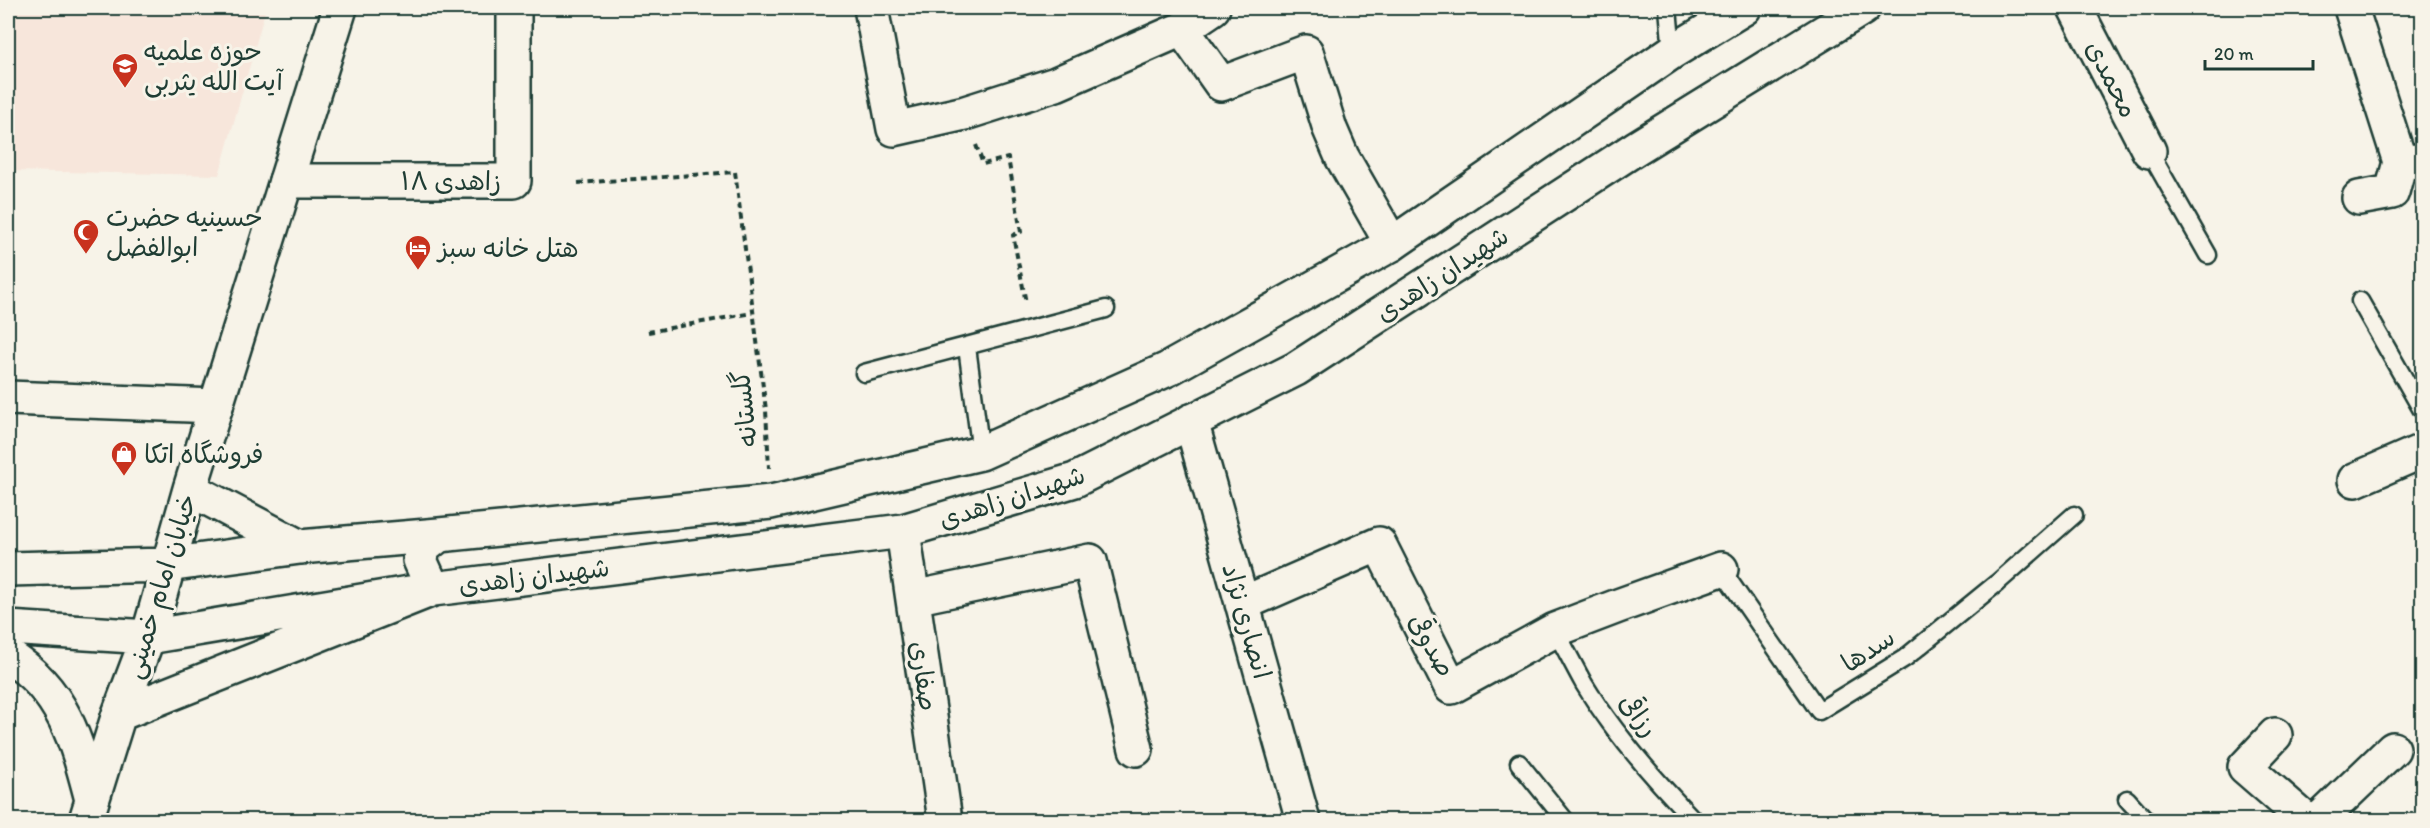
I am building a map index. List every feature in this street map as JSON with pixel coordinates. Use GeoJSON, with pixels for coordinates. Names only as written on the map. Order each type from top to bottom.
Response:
{"type":"FeatureCollection","features":[{"type":"Feature","properties":{"kind":"main road","name":"خیابان امام خمینی"},"geometry":{"type":"LineString","coordinates":[[89,810],[119,714],[148,637],[190,489],[340,8]]}},
{"type":"Feature","properties":{"kind":"main road","name":"زاهدی ۱۸"},"geometry":{"type":"LineString","coordinates":[[286,181],[514,181],[514,8]]}},
{"type":"Feature","properties":{"kind":"main road"},"geometry":{"type":"LineString","coordinates":[[871,8],[894,129],[965,113],[1056,84],[1182,29],[1214,8]]}},
{"type":"Feature","properties":{"kind":"main road","name":"شهیدان زاهدی"},"geometry":{"type":"LineString","coordinates":[[8,569],[167,565],[300,546],[439,535],[771,502],[981,453],[1168,369],[1392,244],[1672,52],[1744,8]]}},
{"type":"Feature","properties":{"kind":"main road","name":"شهیدان زاهدی"},"geometry":{"type":"LineString","coordinates":[[8,628],[148,637],[433,589],[903,531],[1075,480],[1296,369],[1636,148],[1863,8]]}},
{"type":"Feature","properties":{"kind":"main road","name":"محمدی"},"geometry":{"type":"LineString","coordinates":[[2075,8],[2149,151]]}},
{"type":"Feature","properties":{"kind":"main road"},"geometry":{"type":"LineString","coordinates":[[2351,8],[2411,161],[2392,192],[2359,198]]}},
{"type":"Feature","properties":{"kind":"main road"},"geometry":{"type":"LineString","coordinates":[[1182,29],[1221,84],[1306,52],[1330,129],[1342,157],[1392,244]]}},
{"type":"Feature","properties":{"kind":"main road"},"geometry":{"type":"LineString","coordinates":[[8,398],[216,406]]}},
{"type":"Feature","properties":{"kind":"main road","name":"انصاری نژاد"},"geometry":{"type":"LineString","coordinates":[[1191,421],[1303,820]]}},
{"type":"Feature","properties":{"kind":"main road"},"geometry":{"type":"LineString","coordinates":[[2355,480],[2422,451]]}},
{"type":"Feature","properties":{"kind":"main road"},"geometry":{"type":"LineString","coordinates":[[190,489],[300,546]]}},
{"type":"Feature","properties":{"kind":"main road","name":"صفاری"},"geometry":{"type":"LineString","coordinates":[[903,531],[945,820]]}},
{"type":"Feature","properties":{"kind":"main road"},"geometry":{"type":"LineString","coordinates":[[119,714],[433,589],[420,560],[424,547],[439,535]]}},
{"type":"Feature","properties":{"kind":"main road","name":"صدوقی"},"geometry":{"type":"LineString","coordinates":[[1242,604],[1379,544],[1451,687],[1556,630],[1721,569]]}},
{"type":"Feature","properties":{"kind":"main road"},"geometry":{"type":"LineString","coordinates":[[913,598],[1090,561],[1136,749]]}},
{"type":"Feature","properties":{"kind":"main road"},"geometry":{"type":"LineString","coordinates":[[8,656],[26,667],[50,693],[68,722],[82,761],[89,810]]}},
{"type":"Feature","properties":{"kind":"main road"},"geometry":{"type":"LineString","coordinates":[[2275,735],[2245,767],[2306,820]]}},
{"type":"Feature","properties":{"kind":"main road"},"geometry":{"type":"LineString","coordinates":[[2319,820],[2393,749]]}},
{"type":"Feature","properties":{"kind":"lane"},"geometry":{"type":"LineString","coordinates":[[1668,8],[1672,52]]}},
{"type":"Feature","properties":{"kind":"lane"},"geometry":{"type":"LineString","coordinates":[[2149,151],[2208,255]]}},
{"type":"Feature","properties":{"kind":"lane"},"geometry":{"type":"LineString","coordinates":[[2360,301],[2422,410]]}},
{"type":"Feature","properties":{"kind":"lane"},"geometry":{"type":"LineString","coordinates":[[864,373],[1106,309]]}},
{"type":"Feature","properties":{"kind":"lane"},"geometry":{"type":"LineString","coordinates":[[967,347],[981,453]]}},
{"type":"Feature","properties":{"kind":"lane","name":"سدها"},"geometry":{"type":"LineString","coordinates":[[1721,569],[1819,711],[1905,658],[1997,583],[2074,515]]}},
{"type":"Feature","properties":{"kind":"lane","name":"رزاقی"},"geometry":{"type":"LineString","coordinates":[[1556,630],[1584,685],[1647,768],[1694,820]]}},
{"type":"Feature","properties":{"kind":"lane"},"geometry":{"type":"LineString","coordinates":[[1519,763],[1565,820]]}},
{"type":"Feature","properties":{"kind":"lane"},"geometry":{"type":"LineString","coordinates":[[2127,799],[2146,820]]}},
{"type":"Feature","properties":{"kind":"path"},"geometry":{"type":"LineString","coordinates":[[965,113],[983,164],[1008,158],[1021,232],[1013,235],[1031,330]]}},
{"type":"Feature","properties":{"kind":"path","name":"گلستانه"},"geometry":{"type":"LineString","coordinates":[[578,183],[735,172],[766,410],[771,502]]}},
{"type":"Feature","properties":{"kind":"path"},"geometry":{"type":"LineString","coordinates":[[648,332],[752,313]]}},
{"type":"Feature","properties":{"kind":"shaded area","name":"حوزه علمیه آیت الله یثربی"},"geometry":{"type":"Polygon","coordinates":[[[8,8],[266,8],[219,175],[8,171],[8,8]]]}},
{"type":"Feature","properties":{"kind":"place","name":"حوزه علمیه آیت الله یثربی"},"geometry":{"type":"Point","coordinates":[125,89]}},
{"type":"Feature","properties":{"kind":"place","name":"حسینیه حضرت ابوالفضل"},"geometry":{"type":"Point","coordinates":[86,255]}},
{"type":"Feature","properties":{"kind":"place","name":"هتل خانه سبز"},"geometry":{"type":"Point","coordinates":[418,271]}},
{"type":"Feature","properties":{"kind":"place","name":"فروشگاه اتکا"},"geometry":{"type":"Point","coordinates":[124,477]}}]}
